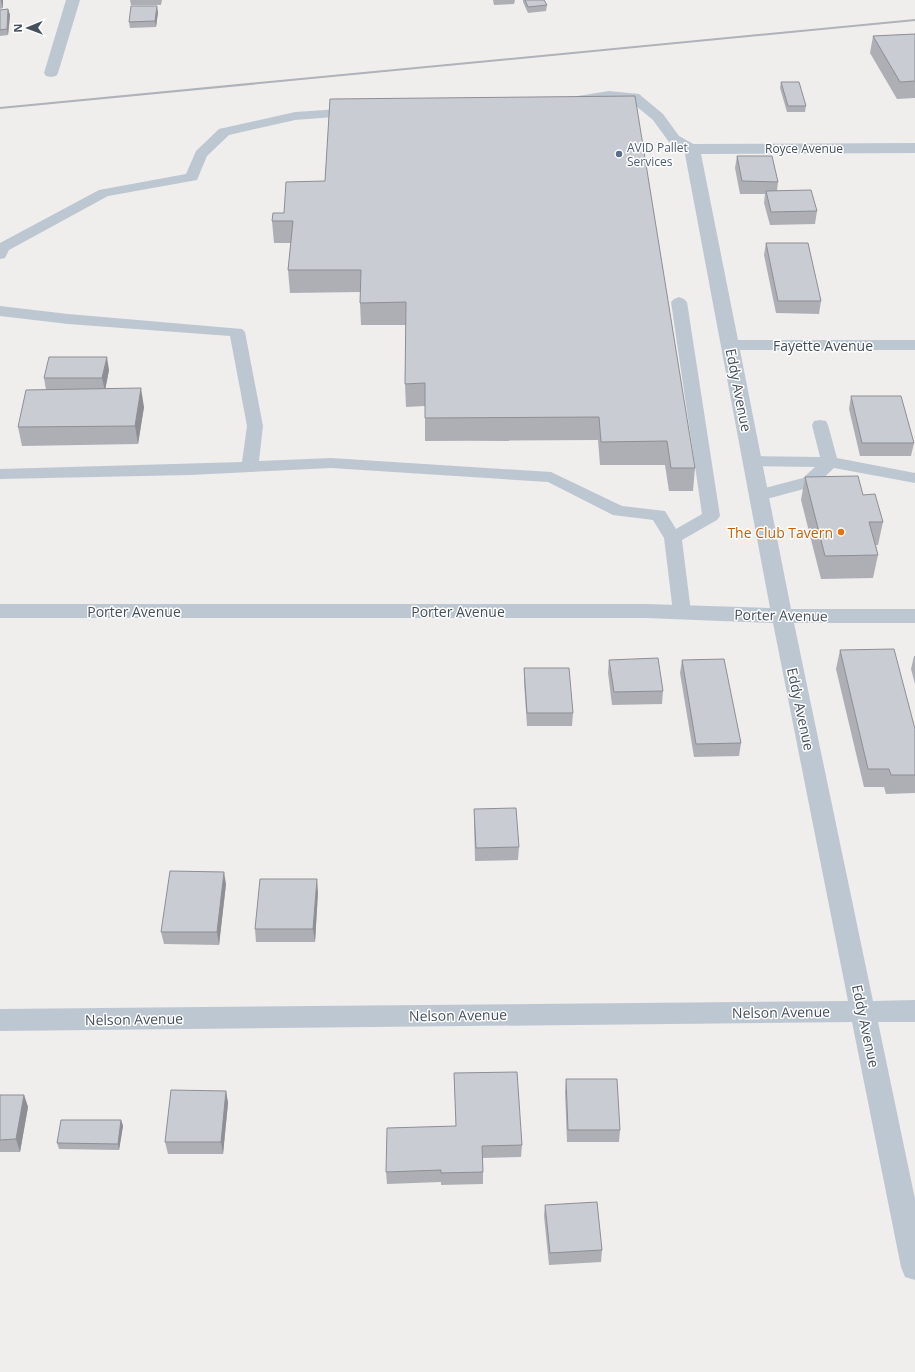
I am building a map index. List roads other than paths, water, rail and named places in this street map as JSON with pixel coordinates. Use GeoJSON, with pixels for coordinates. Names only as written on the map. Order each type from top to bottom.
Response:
{"type":"FeatureCollection","features":[{"type":"Feature","properties":{"kind":"street"},"geometry":{"type":"LineString","coordinates":[[51,73],[74,0]]}},
{"type":"Feature","properties":{"kind":"street","name":"Royce Avenue"},"geometry":{"type":"LineString","coordinates":[[692,148],[915,148]]}},
{"type":"Feature","properties":{"kind":"street","name":"Eddy Avenue"},"geometry":{"type":"LineString","coordinates":[[692,148],[782,616],[915,1267]]}},
{"type":"Feature","properties":{"kind":"street","name":"Fayette Avenue"},"geometry":{"type":"LineString","coordinates":[[731,346],[915,345]]}},
{"type":"Feature","properties":{"kind":"street","name":"Porter Avenue"},"geometry":{"type":"LineString","coordinates":[[0,611],[599,611],[682,612],[782,616],[915,616]]}},
{"type":"Feature","properties":{"kind":"street","name":"Nelson Avenue"},"geometry":{"type":"LineString","coordinates":[[0,1020],[915,1011]]}},
{"type":"Feature","properties":{"kind":"lane"},"geometry":{"type":"LineString","coordinates":[[555,104],[609,95],[634,97],[658,117],[674,139],[692,148]]}},
{"type":"Feature","properties":{"kind":"lane"},"geometry":{"type":"LineString","coordinates":[[0,255],[2,248],[104,193],[192,177],[202,154],[224,132],[295,116],[366,111]]}},
{"type":"Feature","properties":{"kind":"lane"},"geometry":{"type":"LineString","coordinates":[[673,538],[711,516],[679,302]]}},
{"type":"Feature","properties":{"kind":"lane"},"geometry":{"type":"LineString","coordinates":[[0,312],[68,319],[237,332],[255,426],[250,468]]}},
{"type":"Feature","properties":{"kind":"lane"},"geometry":{"type":"LineString","coordinates":[[820,425],[830,462]]}},
{"type":"Feature","properties":{"kind":"lane"},"geometry":{"type":"LineString","coordinates":[[752,461],[830,462],[915,478]]}},
{"type":"Feature","properties":{"kind":"lane"},"geometry":{"type":"LineString","coordinates":[[759,495],[809,482],[830,462]]}},
{"type":"Feature","properties":{"kind":"lane"},"geometry":{"type":"LineString","coordinates":[[0,474],[190,470],[331,463],[551,476],[619,510],[659,515],[673,538],[682,612]]}},
{"type":"Feature","properties":{"kind":"railway"},"geometry":{"type":"LineString","coordinates":[[0,108],[915,20]]}},
{"type":"Feature","properties":{"kind":"place","name":"AVID Pallet Services"},"geometry":{"type":"Point","coordinates":[619,154]}},
{"type":"Feature","properties":{"kind":"place","name":"The Club Tavern"},"geometry":{"type":"Point","coordinates":[841,532]}}]}
